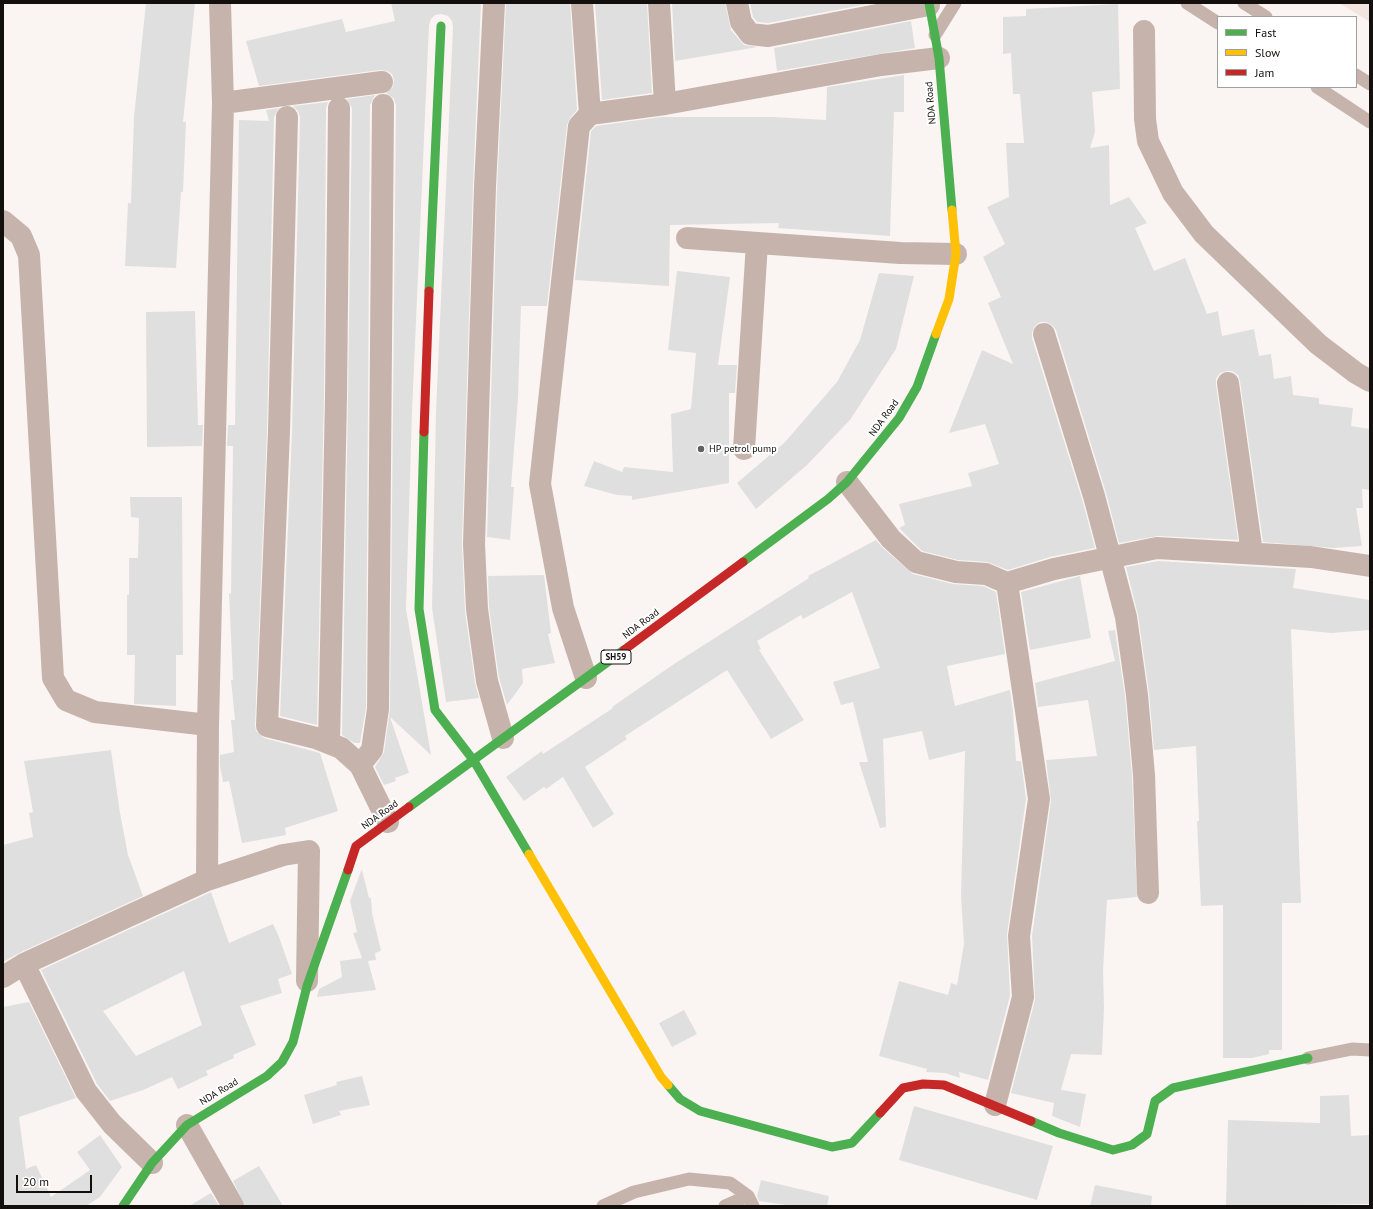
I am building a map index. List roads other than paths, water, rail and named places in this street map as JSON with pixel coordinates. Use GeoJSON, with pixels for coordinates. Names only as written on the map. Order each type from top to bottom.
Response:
{"type":"FeatureCollection","features":[{"type":"Feature","properties":{"kind":"street"},"geometry":{"type":"LineString","coordinates":[[207,880],[208,725],[223,103],[220,3]]}},
{"type":"Feature","properties":{"kind":"street"},"geometry":{"type":"LineString","coordinates":[[494,3],[484,202],[474,544],[477,609],[487,680],[504,738]]}},
{"type":"Feature","properties":{"kind":"street"},"geometry":{"type":"LineString","coordinates":[[582,3],[590,114]]}},
{"type":"Feature","properties":{"kind":"street"},"geometry":{"type":"LineString","coordinates":[[658,3],[665,104]]}},
{"type":"Feature","properties":{"kind":"street"},"geometry":{"type":"LineString","coordinates":[[737,3],[741,22],[750,34],[768,36],[929,4]]}},
{"type":"Feature","properties":{"kind":"street","name":"NDA Road"},"geometry":{"type":"LineString","coordinates":[[124,1206],[152,1163],[187,1124],[267,1076],[282,1062],[293,1042],[307,986],[356,846],[474,761],[828,499],[847,482],[899,418],[917,387],[949,299],[956,254],[938,58],[929,4]]}},
{"type":"Feature","properties":{"kind":"street"},"geometry":{"type":"LineString","coordinates":[[441,26],[424,412],[419,609],[435,710],[474,761],[661,1077],[680,1099],[700,1111],[832,1147],[852,1143],[903,1088],[923,1084],[944,1085],[995,1104],[1059,1133],[1113,1150],[1132,1145],[1147,1134],[1155,1101],[1173,1088],[1308,1058]]}},
{"type":"Feature","properties":{"kind":"street"},"geometry":{"type":"LineString","coordinates":[[1144,31],[1144,119],[1148,141],[1173,192],[1204,234],[1318,344],[1356,373],[1370,381]]}},
{"type":"Feature","properties":{"kind":"street"},"geometry":{"type":"LineString","coordinates":[[586,678],[563,608],[540,484],[579,126],[590,114],[665,104],[881,65],[938,58]]}},
{"type":"Feature","properties":{"kind":"street"},"geometry":{"type":"LineString","coordinates":[[223,103],[382,82]]}},
{"type":"Feature","properties":{"kind":"street"},"geometry":{"type":"LineString","coordinates":[[360,765],[372,750],[378,709],[383,105]]}},
{"type":"Feature","properties":{"kind":"street"},"geometry":{"type":"LineString","coordinates":[[329,743],[336,397],[339,108]]}},
{"type":"Feature","properties":{"kind":"street"},"geometry":{"type":"LineString","coordinates":[[287,117],[278,431],[267,726],[316,738],[341,748],[360,765],[388,822]]}},
{"type":"Feature","properties":{"kind":"street"},"geometry":{"type":"LineString","coordinates":[[3,221],[21,236],[29,255],[53,678],[66,700],[96,712],[208,725]]}},
{"type":"Feature","properties":{"kind":"street"},"geometry":{"type":"LineString","coordinates":[[687,238],[900,253],[956,254]]}},
{"type":"Feature","properties":{"kind":"street"},"geometry":{"type":"LineString","coordinates":[[744,449],[757,243]]}},
{"type":"Feature","properties":{"kind":"street"},"geometry":{"type":"LineString","coordinates":[[1044,334],[1094,496],[1126,617],[1137,695],[1144,775],[1148,893]]}},
{"type":"Feature","properties":{"kind":"street"},"geometry":{"type":"LineString","coordinates":[[1228,383],[1252,553]]}},
{"type":"Feature","properties":{"kind":"street"},"geometry":{"type":"LineString","coordinates":[[847,482],[891,539],[916,562],[956,572],[986,574],[1007,583],[1054,569],[1158,548],[1312,557],[1370,566]]}},
{"type":"Feature","properties":{"kind":"street"},"geometry":{"type":"LineString","coordinates":[[995,1104],[1023,996],[1019,936],[1039,799],[1007,583]]}},
{"type":"Feature","properties":{"kind":"street"},"geometry":{"type":"LineString","coordinates":[[3,977],[24,964],[207,880],[283,855],[309,851],[307,986]]}},
{"type":"Feature","properties":{"kind":"street"},"geometry":{"type":"LineString","coordinates":[[24,964],[86,1091],[112,1124],[152,1163]]}},
{"type":"Feature","properties":{"kind":"street"},"geometry":{"type":"LineString","coordinates":[[187,1124],[233,1206]]}},
{"type":"Feature","properties":{"kind":"lane"},"geometry":{"type":"LineString","coordinates":[[935,34],[955,3]]}},
{"type":"Feature","properties":{"kind":"lane"},"geometry":{"type":"LineString","coordinates":[[1188,3],[1217,22]]}},
{"type":"Feature","properties":{"kind":"lane"},"geometry":{"type":"LineString","coordinates":[[1244,3],[1264,16]]}},
{"type":"Feature","properties":{"kind":"lane"},"geometry":{"type":"LineString","coordinates":[[1357,76],[1370,84]]}},
{"type":"Feature","properties":{"kind":"lane"},"geometry":{"type":"LineString","coordinates":[[1319,88],[1370,122]]}},
{"type":"Feature","properties":{"kind":"lane"},"geometry":{"type":"LineString","coordinates":[[1308,1058],[1352,1049],[1370,1050]]}},
{"type":"Feature","properties":{"kind":"lane"},"geometry":{"type":"LineString","coordinates":[[603,1206],[634,1192],[689,1179],[730,1183],[750,1201]]}},
{"type":"Feature","properties":{"kind":"lane"},"geometry":{"type":"LineString","coordinates":[[725,1206],[750,1201]]}},
{"type":"Feature","properties":{"kind":"place","name":"HP petrol pump"},"geometry":{"type":"Point","coordinates":[701,449]}}]}
